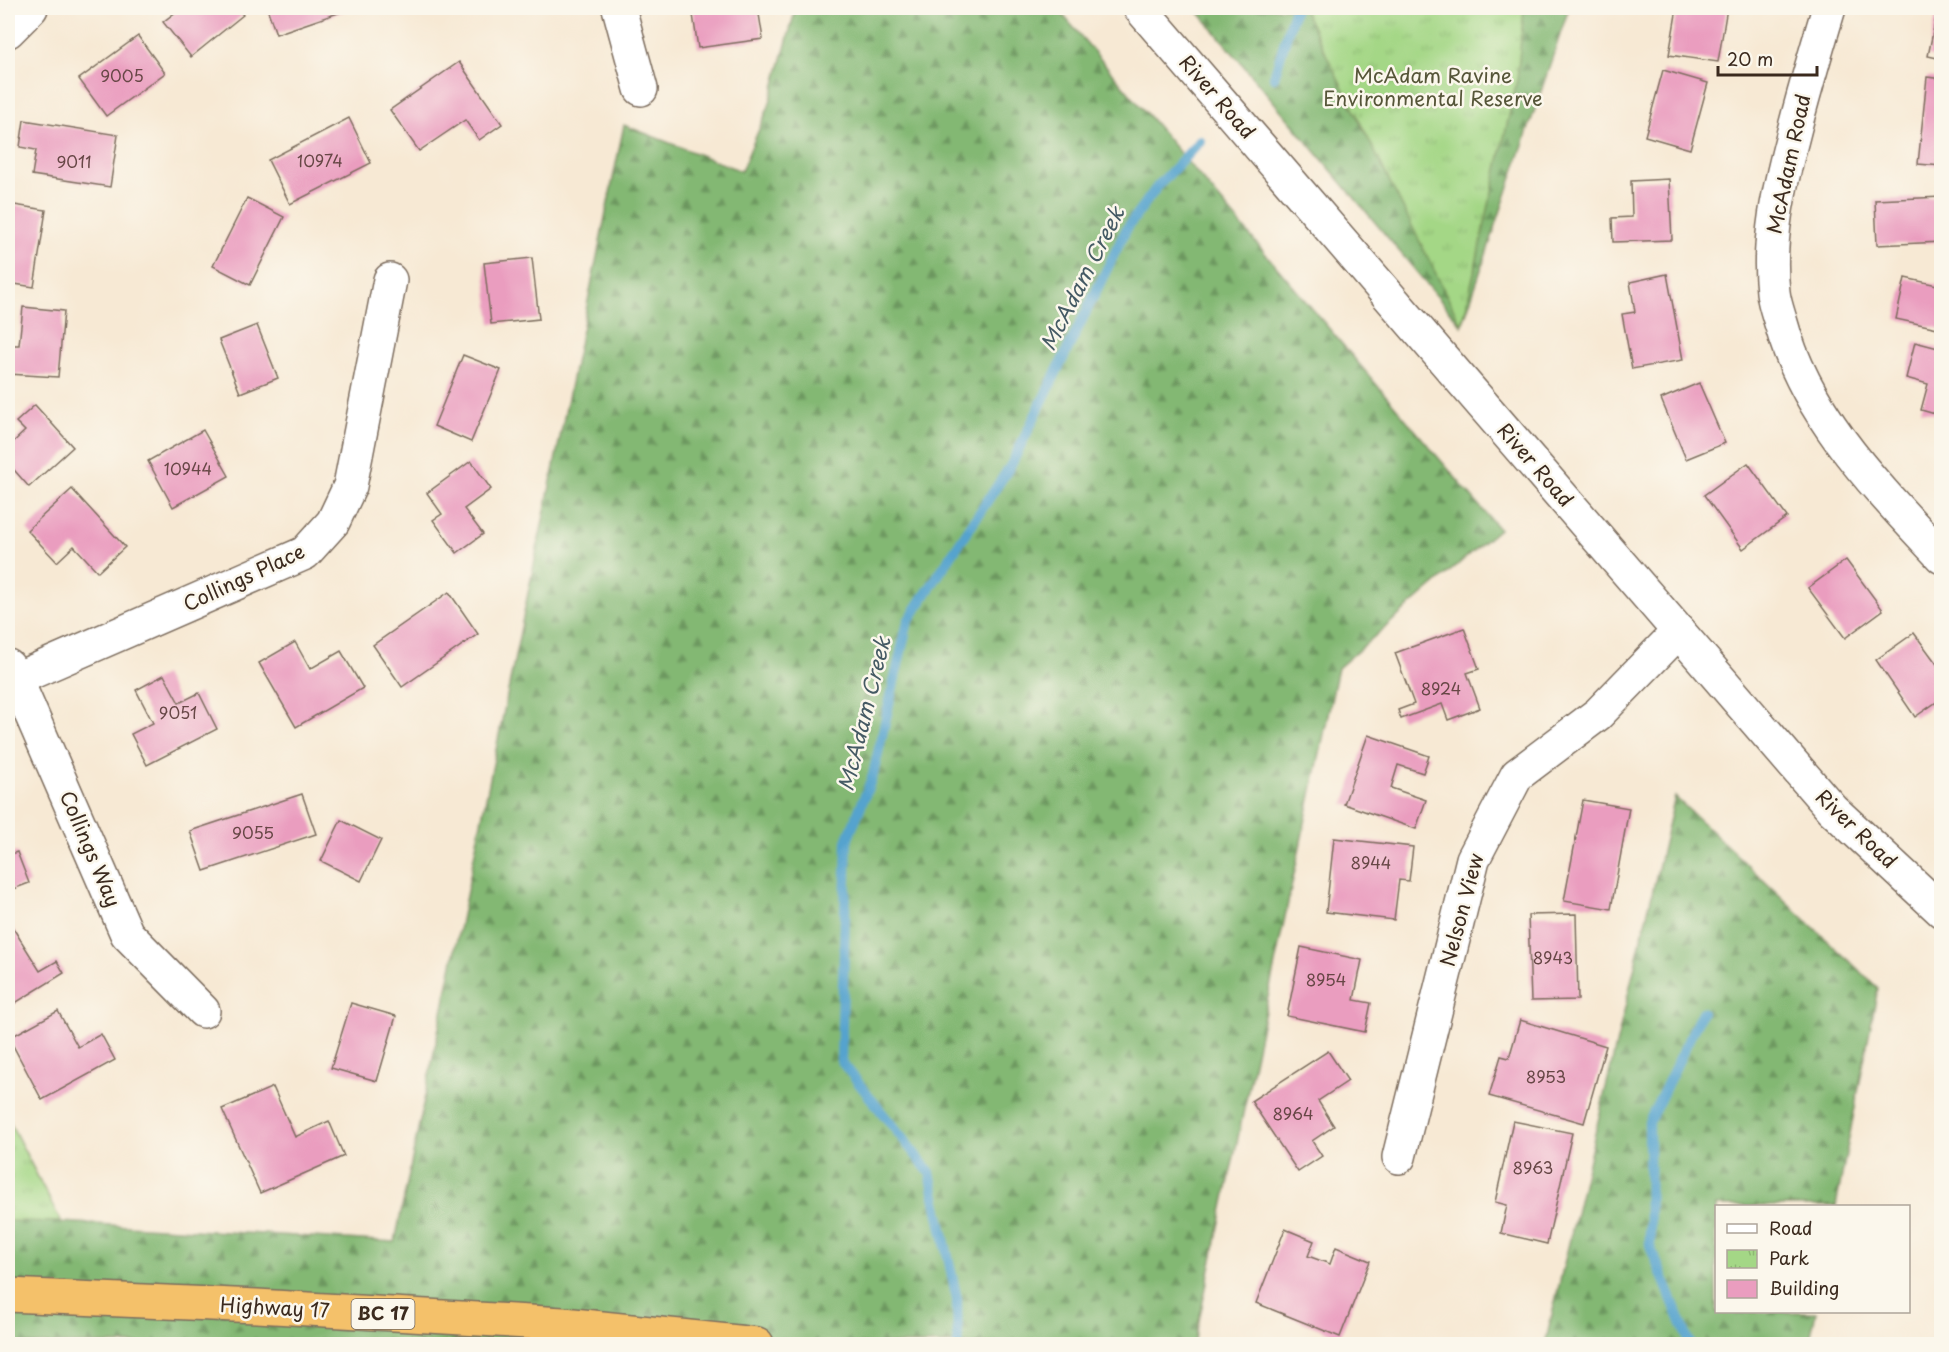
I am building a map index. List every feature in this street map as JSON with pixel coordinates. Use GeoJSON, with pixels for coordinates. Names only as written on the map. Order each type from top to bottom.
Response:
{"type":"FeatureCollection","features":[{"type":"Feature","properties":{"kind":"highway","name":"Highway 17"},"geometry":{"type":"LineString","coordinates":[[8,1295],[258,1306],[563,1324],[757,1344]]}},
{"type":"Feature","properties":{"kind":"street"},"geometry":{"type":"LineString","coordinates":[[8,31],[31,8]]}},
{"type":"Feature","properties":{"kind":"street"},"geometry":{"type":"LineString","coordinates":[[619,8],[641,88]]}},
{"type":"Feature","properties":{"kind":"street","name":"River Road"},"geometry":{"type":"LineString","coordinates":[[1140,8],[1832,809],[1941,911]]}},
{"type":"Feature","properties":{"kind":"street","name":"McAdam Road"},"geometry":{"type":"LineString","coordinates":[[1829,8],[1781,184],[1772,240],[1773,293],[1786,344],[1809,392],[1838,438],[1941,557]]}},
{"type":"Feature","properties":{"kind":"street","name":"Collings Place"},"geometry":{"type":"LineString","coordinates":[[12,673],[305,553],[333,522],[351,486],[390,280]]}},
{"type":"Feature","properties":{"kind":"street","name":"Nelson View"},"geometry":{"type":"LineString","coordinates":[[1399,1157],[1473,859],[1517,775],[1598,714],[1678,632]]}},
{"type":"Feature","properties":{"kind":"street","name":"Collings Way"},"geometry":{"type":"LineString","coordinates":[[12,673],[127,934],[203,1011]]}},
{"type":"Feature","properties":{"kind":"green space"},"geometry":{"type":"Polygon","coordinates":[[[796,8],[1057,8],[1499,529],[1338,668],[1194,1344],[8,1344],[8,1119],[61,1222],[395,1242],[624,125],[741,171],[769,106],[796,8]]]}},
{"type":"Feature","properties":{"kind":"green space","name":"McAdam Ravine Environmental Reserve"},"geometry":{"type":"Polygon","coordinates":[[[1195,8],[1569,8],[1462,326],[1195,8]]]}},
{"type":"Feature","properties":{"kind":"green space","name":"McAdam Ravine Environmental Reserve"},"geometry":{"type":"Polygon","coordinates":[[[1303,8],[1524,8],[1517,80],[1462,326],[1303,8]]]}},
{"type":"Feature","properties":{"kind":"green space"},"geometry":{"type":"Polygon","coordinates":[[[1675,797],[1878,988],[1836,1205],[1715,1205],[1715,1313],[1816,1313],[1809,1344],[1545,1344],[1675,797]]]}},
{"type":"Feature","properties":{"kind":"green space"},"geometry":{"type":"Polygon","coordinates":[[[8,1119],[61,1222],[8,1221],[8,1119]]]}},
{"type":"Feature","properties":{"kind":"building"},"geometry":{"type":"Polygon","coordinates":[[[181,8],[237,8],[243,15],[191,57],[163,22],[181,8]]]}},
{"type":"Feature","properties":{"kind":"building"},"geometry":{"type":"Polygon","coordinates":[[[267,8],[343,8],[344,11],[276,34],[267,8]]]}},
{"type":"Feature","properties":{"kind":"building"},"geometry":{"type":"Polygon","coordinates":[[[692,8],[758,8],[763,39],[698,48],[692,8]]]}},
{"type":"Feature","properties":{"kind":"building"},"geometry":{"type":"Polygon","coordinates":[[[1677,8],[1727,8],[1718,62],[1669,55],[1677,8]]]}},
{"type":"Feature","properties":{"kind":"building"},"geometry":{"type":"Polygon","coordinates":[[[1938,8],[1942,8],[1942,59],[1928,56],[1938,8]]]}},
{"type":"Feature","properties":{"kind":"building"},"geometry":{"type":"Polygon","coordinates":[[[138,36],[165,73],[106,116],[79,79],[138,36]]]}},
{"type":"Feature","properties":{"kind":"building"},"geometry":{"type":"Polygon","coordinates":[[[459,62],[502,124],[479,140],[465,120],[419,151],[390,110],[459,62]]]}},
{"type":"Feature","properties":{"kind":"building"},"geometry":{"type":"Polygon","coordinates":[[[1663,70],[1708,83],[1690,149],[1645,136],[1663,70]]]}},
{"type":"Feature","properties":{"kind":"building"},"geometry":{"type":"Polygon","coordinates":[[[1927,77],[1942,79],[1942,166],[1918,164],[1927,77]]]}},
{"type":"Feature","properties":{"kind":"building"},"geometry":{"type":"Polygon","coordinates":[[[349,118],[371,163],[290,204],[268,160],[349,118]]]}},
{"type":"Feature","properties":{"kind":"building"},"geometry":{"type":"Polygon","coordinates":[[[24,120],[118,135],[110,187],[32,175],[36,150],[20,147],[24,120]]]}},
{"type":"Feature","properties":{"kind":"building"},"geometry":{"type":"Polygon","coordinates":[[[1669,179],[1672,240],[1613,242],[1612,218],[1632,217],[1631,181],[1669,179]]]}},
{"type":"Feature","properties":{"kind":"building"},"geometry":{"type":"Polygon","coordinates":[[[1942,197],[1942,242],[1877,245],[1875,200],[1942,197]]]}},
{"type":"Feature","properties":{"kind":"building"},"geometry":{"type":"Polygon","coordinates":[[[247,198],[284,217],[250,285],[213,266],[247,198]]]}},
{"type":"Feature","properties":{"kind":"building"},"geometry":{"type":"Polygon","coordinates":[[[8,204],[46,210],[34,287],[8,283],[8,204]]]}},
{"type":"Feature","properties":{"kind":"building"},"geometry":{"type":"Polygon","coordinates":[[[532,258],[539,319],[491,324],[484,263],[532,258]]]}},
{"type":"Feature","properties":{"kind":"building"},"geometry":{"type":"Polygon","coordinates":[[[1667,274],[1683,360],[1632,369],[1622,314],[1635,312],[1630,282],[1667,274]]]}},
{"type":"Feature","properties":{"kind":"building"},"geometry":{"type":"Polygon","coordinates":[[[1905,278],[1942,286],[1942,329],[1896,319],[1905,278]]]}},
{"type":"Feature","properties":{"kind":"building"},"geometry":{"type":"Polygon","coordinates":[[[23,307],[64,311],[58,377],[8,374],[8,345],[19,345],[23,307]]]}},
{"type":"Feature","properties":{"kind":"building"},"geometry":{"type":"Polygon","coordinates":[[[257,325],[278,378],[240,393],[219,340],[257,325]]]}},
{"type":"Feature","properties":{"kind":"building"},"geometry":{"type":"Polygon","coordinates":[[[1915,342],[1942,349],[1942,416],[1921,410],[1928,384],[1906,378],[1915,342]]]}},
{"type":"Feature","properties":{"kind":"building"},"geometry":{"type":"Polygon","coordinates":[[[463,355],[501,370],[471,442],[434,426],[463,355]]]}},
{"type":"Feature","properties":{"kind":"building"},"geometry":{"type":"Polygon","coordinates":[[[1699,383],[1725,443],[1686,459],[1661,399],[1699,383]]]}},
{"type":"Feature","properties":{"kind":"building"},"geometry":{"type":"Polygon","coordinates":[[[35,405],[73,447],[29,487],[8,463],[8,447],[25,431],[16,422],[35,405]]]}},
{"type":"Feature","properties":{"kind":"building"},"geometry":{"type":"Polygon","coordinates":[[[203,430],[229,476],[173,507],[148,461],[203,430]]]}},
{"type":"Feature","properties":{"kind":"building"},"geometry":{"type":"Polygon","coordinates":[[[471,461],[491,489],[464,509],[483,534],[457,553],[433,520],[442,514],[427,493],[471,461]]]}},
{"type":"Feature","properties":{"kind":"building"},"geometry":{"type":"Polygon","coordinates":[[[1748,463],[1787,517],[1743,549],[1704,495],[1748,463]]]}},
{"type":"Feature","properties":{"kind":"building"},"geometry":{"type":"Polygon","coordinates":[[[72,489],[125,547],[98,572],[74,546],[57,562],[27,530],[72,489]]]}},
{"type":"Feature","properties":{"kind":"building"},"geometry":{"type":"Polygon","coordinates":[[[1846,560],[1883,610],[1845,638],[1808,588],[1846,560]]]}},
{"type":"Feature","properties":{"kind":"building"},"geometry":{"type":"Polygon","coordinates":[[[449,592],[478,634],[402,687],[373,645],[449,592]]]}},
{"type":"Feature","properties":{"kind":"building"},"geometry":{"type":"Polygon","coordinates":[[[1464,628],[1479,669],[1467,673],[1480,708],[1448,720],[1442,704],[1401,719],[1398,710],[1414,704],[1395,653],[1464,628]]]}},
{"type":"Feature","properties":{"kind":"building"},"geometry":{"type":"Polygon","coordinates":[[[1914,633],[1942,671],[1942,698],[1915,717],[1876,660],[1914,633]]]}},
{"type":"Feature","properties":{"kind":"building"},"geometry":{"type":"Polygon","coordinates":[[[295,642],[310,669],[341,651],[363,688],[296,727],[259,663],[295,642]]]}},
{"type":"Feature","properties":{"kind":"building"},"geometry":{"type":"Polygon","coordinates":[[[164,675],[179,703],[199,693],[217,729],[147,765],[131,734],[153,723],[136,690],[164,675]]]}},
{"type":"Feature","properties":{"kind":"building"},"geometry":{"type":"Polygon","coordinates":[[[1368,735],[1429,756],[1423,773],[1398,765],[1391,788],[1426,800],[1416,829],[1344,804],[1368,735]]]}},
{"type":"Feature","properties":{"kind":"building"},"geometry":{"type":"Polygon","coordinates":[[[302,794],[316,834],[204,871],[190,831],[302,794]]]}},
{"type":"Feature","properties":{"kind":"building"},"geometry":{"type":"Polygon","coordinates":[[[1583,800],[1629,808],[1611,909],[1564,901],[1583,800]]]}},
{"type":"Feature","properties":{"kind":"building"},"geometry":{"type":"Polygon","coordinates":[[[341,820],[381,840],[361,881],[321,861],[341,820]]]}},
{"type":"Feature","properties":{"kind":"building"},"geometry":{"type":"Polygon","coordinates":[[[1334,838],[1413,847],[1409,881],[1399,880],[1394,920],[1326,912],[1334,838]]]}},
{"type":"Feature","properties":{"kind":"building"},"geometry":{"type":"Polygon","coordinates":[[[17,852],[29,883],[8,891],[8,855],[17,852]]]}},
{"type":"Feature","properties":{"kind":"building"},"geometry":{"type":"Polygon","coordinates":[[[1576,914],[1578,1000],[1531,1001],[1528,915],[1576,914]]]}},
{"type":"Feature","properties":{"kind":"building"},"geometry":{"type":"Polygon","coordinates":[[[8,920],[40,971],[57,961],[64,973],[12,1005],[8,998],[8,920]]]}},
{"type":"Feature","properties":{"kind":"building"},"geometry":{"type":"Polygon","coordinates":[[[1301,947],[1362,960],[1354,1000],[1371,1003],[1365,1032],[1287,1016],[1301,947]]]}},
{"type":"Feature","properties":{"kind":"building"},"geometry":{"type":"Polygon","coordinates":[[[351,1003],[396,1016],[377,1081],[331,1068],[351,1003]]]}},
{"type":"Feature","properties":{"kind":"building"},"geometry":{"type":"Polygon","coordinates":[[[58,1011],[78,1047],[101,1034],[115,1060],[42,1100],[9,1038],[58,1011]]]}},
{"type":"Feature","properties":{"kind":"building"},"geometry":{"type":"Polygon","coordinates":[[[1520,1020],[1606,1046],[1584,1123],[1489,1096],[1501,1056],[1509,1058],[1520,1020]]]}},
{"type":"Feature","properties":{"kind":"building"},"geometry":{"type":"Polygon","coordinates":[[[1328,1051],[1348,1081],[1318,1101],[1334,1126],[1312,1141],[1322,1156],[1298,1172],[1251,1101],[1328,1051]]]}},
{"type":"Feature","properties":{"kind":"building"},"geometry":{"type":"Polygon","coordinates":[[[273,1087],[295,1137],[329,1121],[344,1156],[260,1193],[222,1109],[273,1087]]]}},
{"type":"Feature","properties":{"kind":"building"},"geometry":{"type":"Polygon","coordinates":[[[1513,1121],[1572,1133],[1547,1244],[1501,1233],[1507,1205],[1495,1202],[1513,1121]]]}},
{"type":"Feature","properties":{"kind":"building"},"geometry":{"type":"Polygon","coordinates":[[[1285,1229],[1314,1241],[1308,1256],[1330,1264],[1336,1247],[1370,1261],[1340,1337],[1256,1303],[1285,1229]]]}},
{"type":"Feature","properties":{"kind":"waterway","name":"McAdam Creek"},"geometry":{"type":"LineString","coordinates":[[1274,77],[1295,8]]}},
{"type":"Feature","properties":{"kind":"waterway","name":"McAdam Creek"},"geometry":{"type":"LineString","coordinates":[[958,1344],[957,1299],[930,1173],[841,1061],[847,841],[873,775],[908,621],[1011,465],[1127,228],[1157,187],[1200,141]]}},
{"type":"Feature","properties":{"kind":"waterway"},"geometry":{"type":"LineString","coordinates":[[1690,1344],[1650,1246],[1649,1122],[1702,1012]]}}]}
